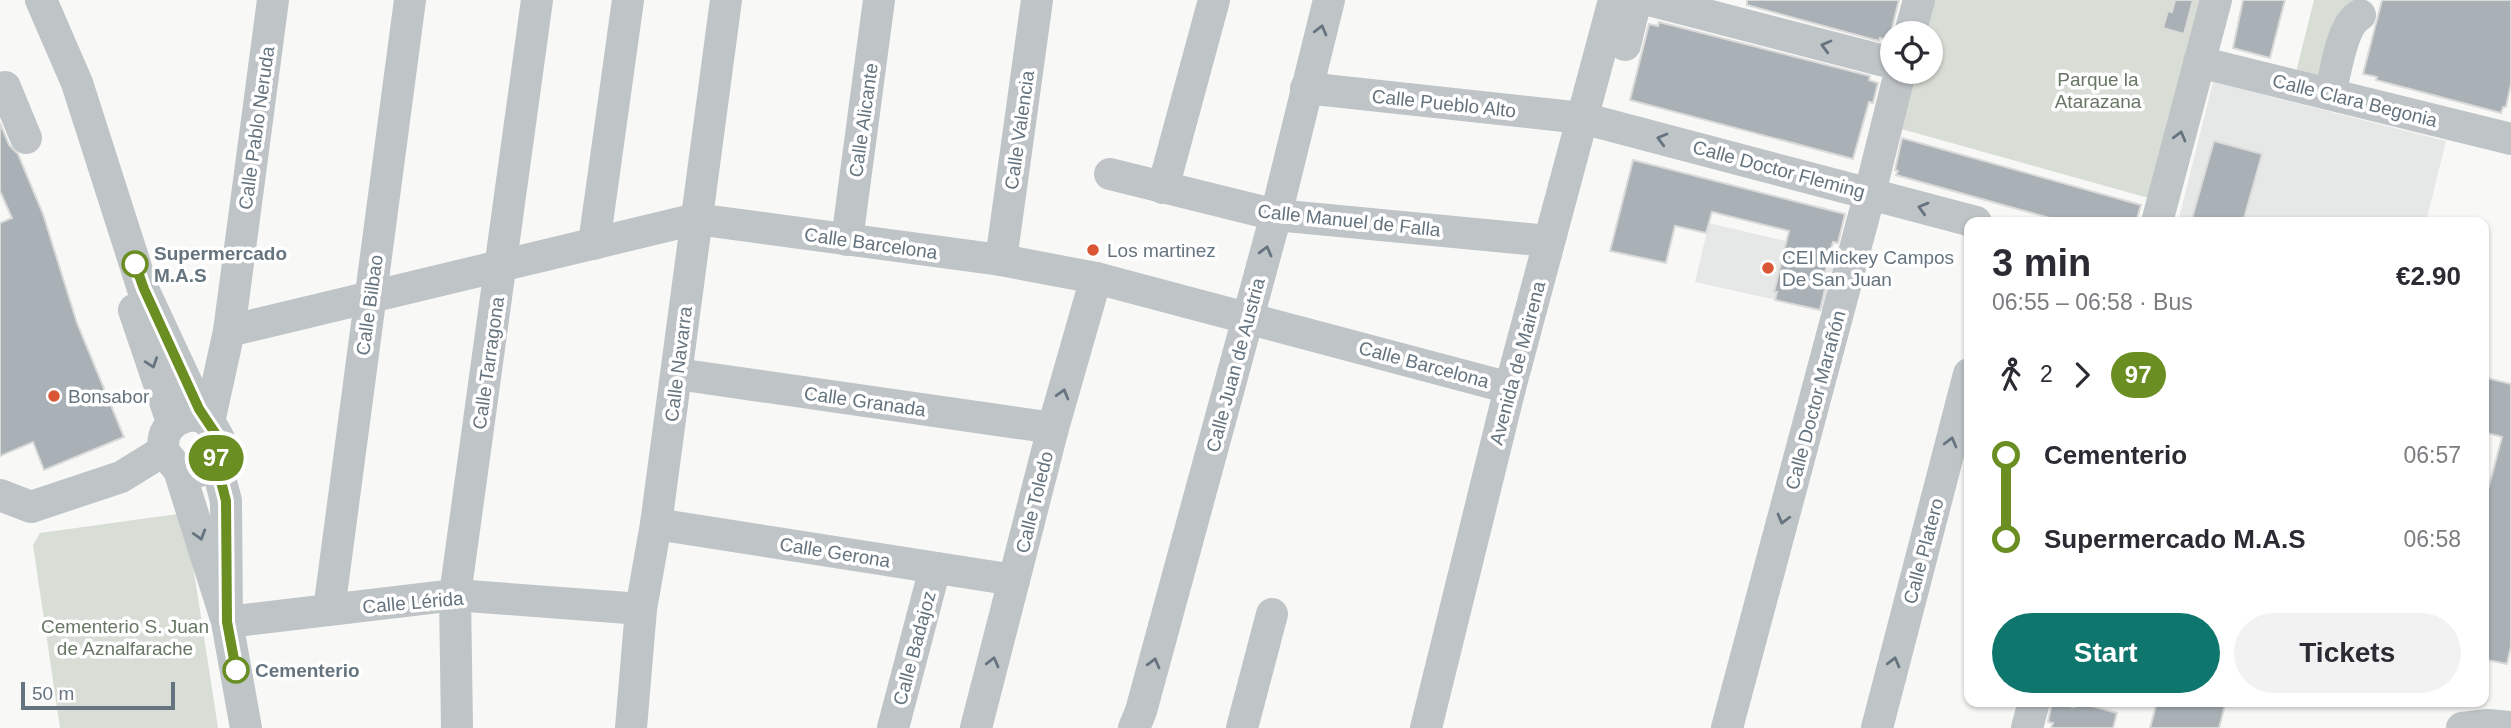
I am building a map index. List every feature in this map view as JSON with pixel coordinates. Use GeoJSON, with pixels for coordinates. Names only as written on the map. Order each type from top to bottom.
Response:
{"type":"FeatureCollection","features":[{"type":"Feature","properties":{"kind":"street"},"geometry":{"type":"LineString","coordinates":[[23,0],[66,91],[131,303],[172,448],[227,622],[246,728]]}},
{"type":"Feature","properties":{"kind":"street"},"geometry":{"type":"LineString","coordinates":[[41,0],[77,83],[144,289],[206,420],[219,439],[215,458],[226,501],[227,622]]}},
{"type":"Feature","properties":{"kind":"street","name":"Calle Pablo Neruda"},"geometry":{"type":"LineString","coordinates":[[206,420],[229,331],[274,0]]}},
{"type":"Feature","properties":{"kind":"street","name":"Calle Bilbao"},"geometry":{"type":"LineString","coordinates":[[328,610],[410,0]]}},
{"type":"Feature","properties":{"kind":"street","name":"Calle Tarragona"},"geometry":{"type":"LineString","coordinates":[[457,728],[455,595],[537,0]]}},
{"type":"Feature","properties":{"kind":"street"},"geometry":{"type":"LineString","coordinates":[[594,244],[628,0]]}},
{"type":"Feature","properties":{"kind":"street","name":"Calle Navarra"},"geometry":{"type":"LineString","coordinates":[[631,728],[641,609],[677,374],[726,0]]}},
{"type":"Feature","properties":{"kind":"street","name":"Calle Alicante"},"geometry":{"type":"LineString","coordinates":[[847,240],[879,0]]}},
{"type":"Feature","properties":{"kind":"street","name":"Calle Valencia"},"geometry":{"type":"LineString","coordinates":[[1001,260],[1037,0]]}},
{"type":"Feature","properties":{"kind":"street"},"geometry":{"type":"LineString","coordinates":[[1163,188],[1214,0]]}},
{"type":"Feature","properties":{"kind":"street","name":"Calle Juan de Austria"},"geometry":{"type":"LineString","coordinates":[[1134,728],[1145,698],[1276,215],[1329,0]]}},
{"type":"Feature","properties":{"kind":"street","name":"Avenida de Mairena"},"geometry":{"type":"LineString","coordinates":[[1426,728],[1510,388],[1614,0]]}},
{"type":"Feature","properties":{"kind":"street"},"geometry":{"type":"LineString","coordinates":[[1625,45],[1636,0]]}},
{"type":"Feature","properties":{"kind":"street"},"geometry":{"type":"LineString","coordinates":[[1649,0],[1743,12],[1880,59]]}},
{"type":"Feature","properties":{"kind":"street"},"geometry":{"type":"LineString","coordinates":[[1913,21],[1919,0]]}},
{"type":"Feature","properties":{"kind":"street"},"geometry":{"type":"LineString","coordinates":[[2158,217],[2216,0]]}},
{"type":"Feature","properties":{"kind":"street"},"geometry":{"type":"LineString","coordinates":[[2330,94],[2346,31],[2352,20],[2360,15]]}},
{"type":"Feature","properties":{"kind":"street","name":"Calle Clara Begonia"},"geometry":{"type":"LineString","coordinates":[[2200,62],[2511,139]]}},
{"type":"Feature","properties":{"kind":"street","name":"Calle Doctor Marañón"},"geometry":{"type":"LineString","coordinates":[[1727,728],[1897,84]]}},
{"type":"Feature","properties":{"kind":"street"},"geometry":{"type":"LineString","coordinates":[[0,89],[5,87],[26,138]]}},
{"type":"Feature","properties":{"kind":"street","name":"Calle Pueblo Alto"},"geometry":{"type":"LineString","coordinates":[[1306,88],[1582,118]]}},
{"type":"Feature","properties":{"kind":"street","name":"Calle Doctor Fleming"},"geometry":{"type":"LineString","coordinates":[[1582,118],[1964,219]]}},
{"type":"Feature","properties":{"kind":"street","name":"Calle Manuel de Falla"},"geometry":{"type":"LineString","coordinates":[[1110,174],[1276,215],[1549,241]]}},
{"type":"Feature","properties":{"kind":"street","name":"Calle Barcelona"},"geometry":{"type":"LineString","coordinates":[[229,331],[501,268],[696,219],[1001,260],[1096,278],[1510,388]]}},
{"type":"Feature","properties":{"kind":"street","name":"Calle Toledo"},"geometry":{"type":"LineString","coordinates":[[976,728],[1053,428],[1096,278]]}},
{"type":"Feature","properties":{"kind":"street","name":"Calle Granada"},"geometry":{"type":"LineString","coordinates":[[677,374],[1053,428]]}},
{"type":"Feature","properties":{"kind":"street","name":"Calle Platero"},"geometry":{"type":"LineString","coordinates":[[1877,728],[1964,393]]}},
{"type":"Feature","properties":{"kind":"street"},"geometry":{"type":"LineString","coordinates":[[0,495],[31,507],[121,477],[172,448],[187,416],[206,420]]}},
{"type":"Feature","properties":{"kind":"street"},"geometry":{"type":"LineString","coordinates":[[172,448],[200,471],[215,458]]}},
{"type":"Feature","properties":{"kind":"street","name":"Calle Gerona"},"geometry":{"type":"LineString","coordinates":[[656,524],[1014,580]]}},
{"type":"Feature","properties":{"kind":"street","name":"Calle Badajoz"},"geometry":{"type":"LineString","coordinates":[[893,728],[935,568]]}},
{"type":"Feature","properties":{"kind":"street","name":"Calle Lérida"},"geometry":{"type":"LineString","coordinates":[[227,622],[455,595],[641,609]]}},
{"type":"Feature","properties":{"kind":"street"},"geometry":{"type":"LineString","coordinates":[[1242,728],[1272,614]]}},
{"type":"Feature","properties":{"kind":"street"},"geometry":{"type":"LineString","coordinates":[[2027,728],[2033,707]]}},
{"type":"Feature","properties":{"kind":"street"},"geometry":{"type":"LineString","coordinates":[[2462,728],[2488,725],[2511,727]]}},
{"type":"Feature","properties":{"kind":"shaded area"},"geometry":{"type":"Polygon","coordinates":[[[2213,82],[2446,141],[2427,217],[2179,217],[2213,82]]]}},
{"type":"Feature","properties":{"kind":"shaded area","name":"CEI Mickey Campos De San Juan"},"geometry":{"type":"Polygon","coordinates":[[[1709,223],[1841,254],[1827,311],[1695,282],[1709,223]]]}},
{"type":"Feature","properties":{"kind":"green space","name":"Parque la Atarazana"},"geometry":{"type":"Polygon","coordinates":[[[1919,0],[2216,0],[2163,202],[1887,125],[1897,84],[1943,84],[1943,21],[1913,21],[1919,0]]]}},
{"type":"Feature","properties":{"kind":"green space"},"geometry":{"type":"Polygon","coordinates":[[[2314,0],[2365,0],[2324,80],[2296,72],[2314,0]]]}},
{"type":"Feature","properties":{"kind":"green space","name":"Cementerio S. Juan de Aznalfarache"},"geometry":{"type":"Polygon","coordinates":[[[185,513],[218,728],[60,728],[33,545],[40,533],[185,513]]]}},
{"type":"Feature","properties":{"kind":"building"},"geometry":{"type":"Polygon","coordinates":[[[1747,0],[1899,0],[1894,21],[1880,21],[1879,41],[1747,5],[1747,0]]]}},
{"type":"Feature","properties":{"kind":"building"},"geometry":{"type":"Polygon","coordinates":[[[2175,0],[2193,0],[2184,34],[2163,28],[2168,11],[2172,12],[2175,0]]]}},
{"type":"Feature","properties":{"kind":"building"},"geometry":{"type":"Polygon","coordinates":[[[2243,0],[2285,0],[2270,58],[2233,48],[2243,0]]]}},
{"type":"Feature","properties":{"kind":"building"},"geometry":{"type":"Polygon","coordinates":[[[2382,0],[2511,0],[2511,84],[2506,107],[2503,107],[2501,113],[2376,80],[2377,77],[2363,74],[2382,0]]]}},
{"type":"Feature","properties":{"kind":"building"},"geometry":{"type":"Polygon","coordinates":[[[1659,22],[1870,76],[1869,80],[1878,83],[1873,103],[1869,102],[1853,159],[1630,100],[1649,24],[1658,26],[1659,22]]]}},
{"type":"Feature","properties":{"kind":"building"},"geometry":{"type":"Polygon","coordinates":[[[0,123],[9,145],[18,154],[43,214],[77,323],[124,437],[44,470],[33,442],[0,456],[0,223],[12,218],[0,191],[0,123]]]}},
{"type":"Feature","properties":{"kind":"building"},"geometry":{"type":"Polygon","coordinates":[[[1902,138],[2141,205],[2137,217],[2046,217],[1896,175],[1898,171],[1895,170],[1902,138]]]}},
{"type":"Feature","properties":{"kind":"building"},"geometry":{"type":"Polygon","coordinates":[[[2214,141],[2262,154],[2244,217],[2192,217],[2214,141]]]}},
{"type":"Feature","properties":{"kind":"building"},"geometry":{"type":"Polygon","coordinates":[[[1633,160],[1845,214],[1838,243],[1833,242],[1821,288],[1825,289],[1820,310],[1775,300],[1777,292],[1774,292],[1789,231],[1712,212],[1706,233],[1675,226],[1666,263],[1610,251],[1633,160]]]}},
{"type":"Feature","properties":{"kind":"building"},"geometry":{"type":"Polygon","coordinates":[[[2489,378],[2511,384],[2511,646],[2507,664],[2489,660],[2489,486],[2502,437],[2489,434],[2489,378]]]}},
{"type":"Feature","properties":{"kind":"building"},"geometry":{"type":"Polygon","coordinates":[[[2051,707],[2095,707],[2117,713],[2113,728],[2051,728],[2053,723],[2048,722],[2051,707]]]}},
{"type":"Feature","properties":{"kind":"building"},"geometry":{"type":"Polygon","coordinates":[[[2156,707],[2224,707],[2219,728],[2150,728],[2156,707]]]}},
{"type":"Feature","properties":{"kind":"bus line","name":"97"},"geometry":{"type":"LineString","coordinates":[[135,264],[203,418],[209,422],[219,439],[215,458],[226,501],[227,622],[236,670]]}},
{"type":"Feature","properties":{"kind":"place","name":"Los martinez"},"geometry":{"type":"Point","coordinates":[1093,250]}},
{"type":"Feature","properties":{"kind":"place","name":"Supermercado M.A.S"},"geometry":{"type":"Point","coordinates":[135,264]}},
{"type":"Feature","properties":{"kind":"place","name":"CEI Mickey Campos De San Juan"},"geometry":{"type":"Point","coordinates":[1768,268]}},
{"type":"Feature","properties":{"kind":"place","name":"Bonsabor"},"geometry":{"type":"Point","coordinates":[54,396]}},
{"type":"Feature","properties":{"kind":"place","name":"Cementerio"},"geometry":{"type":"Point","coordinates":[236,670]}}]}
